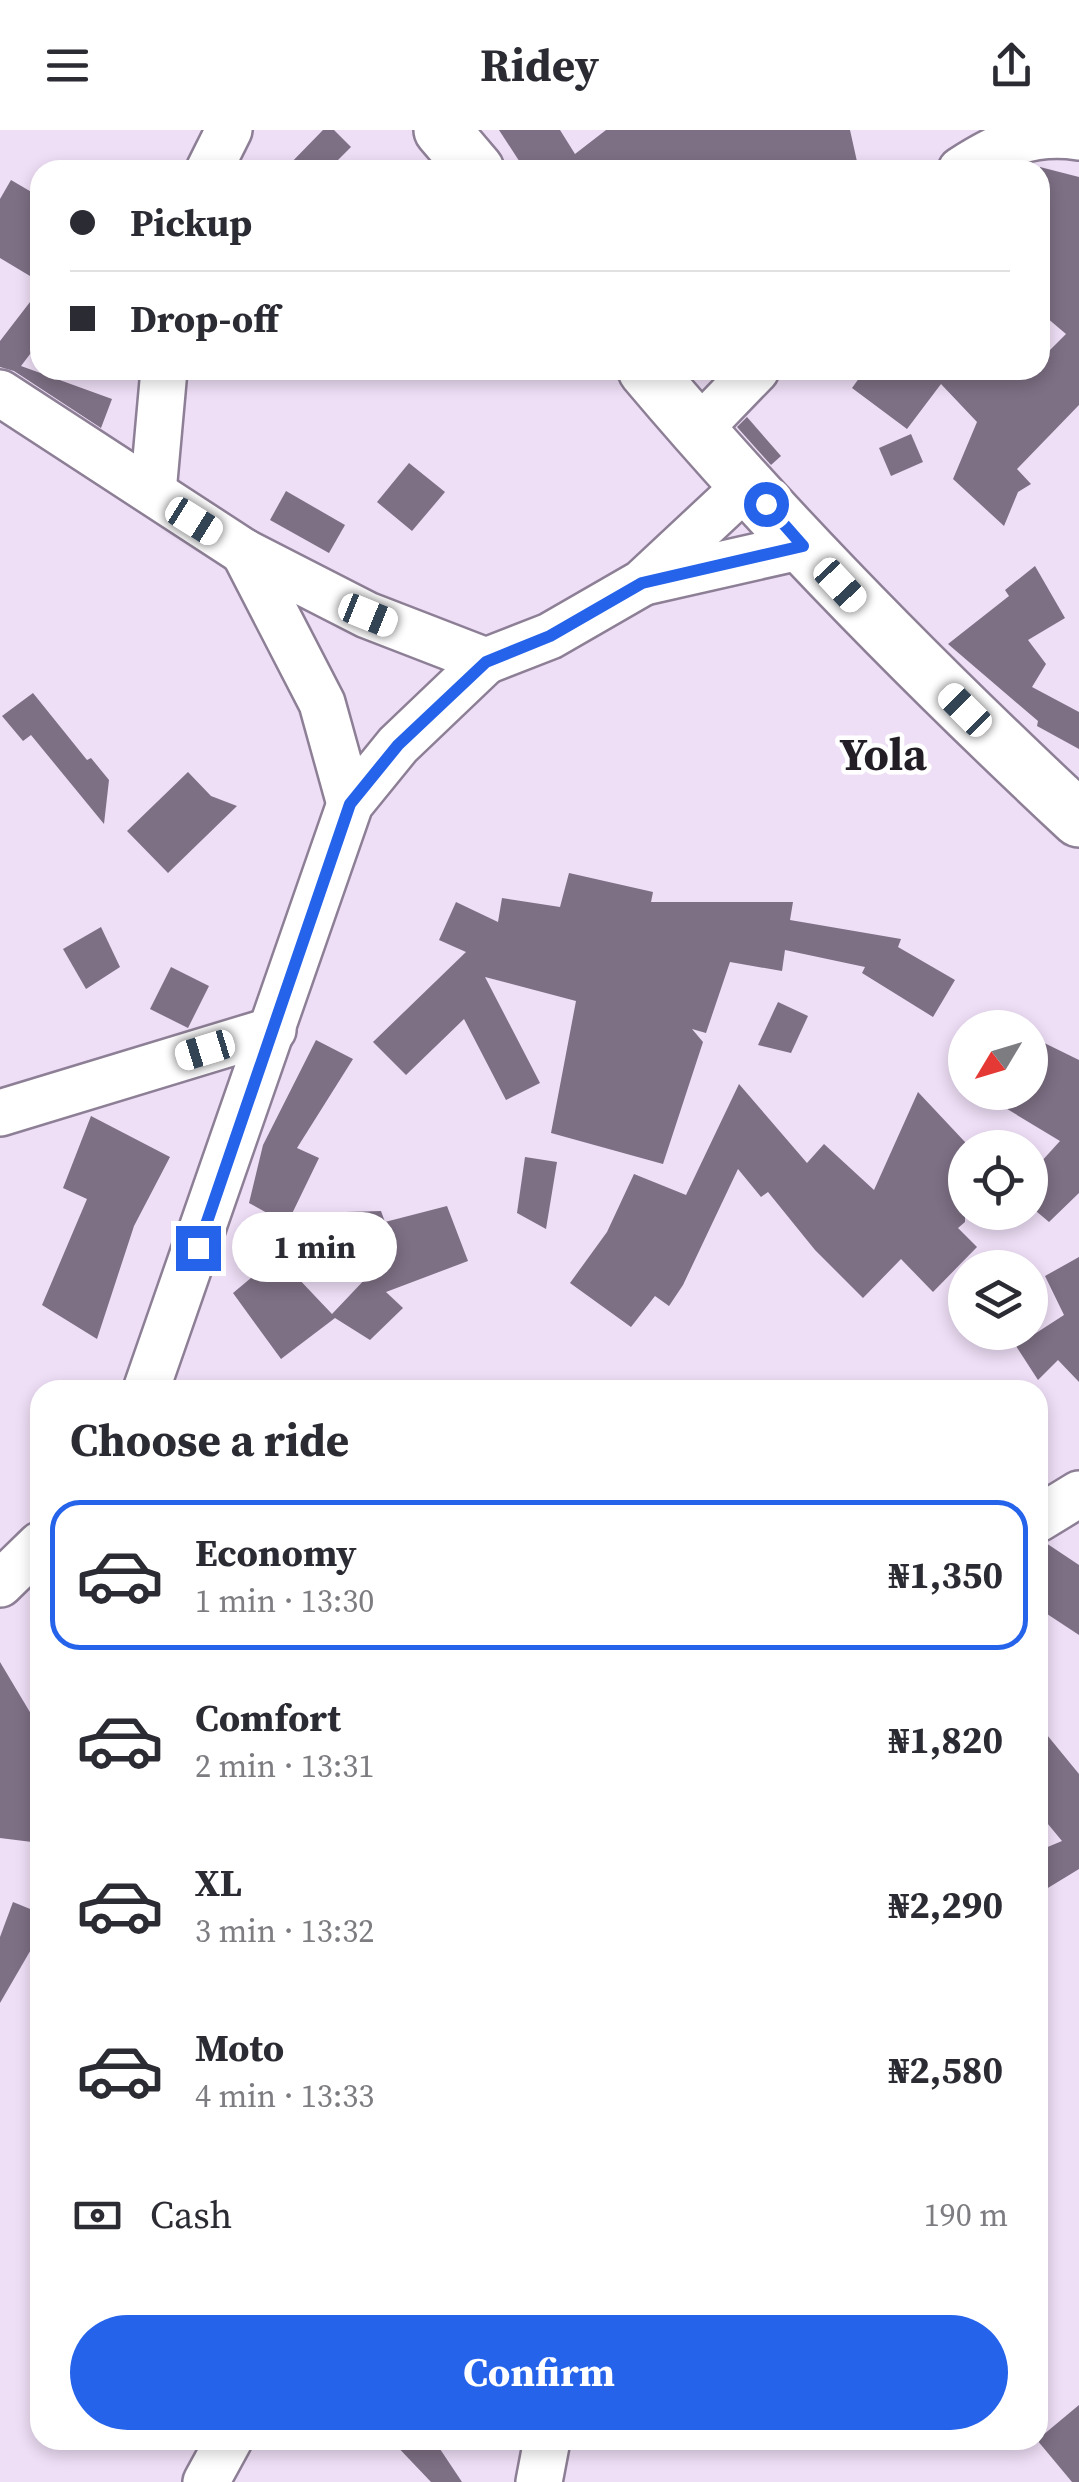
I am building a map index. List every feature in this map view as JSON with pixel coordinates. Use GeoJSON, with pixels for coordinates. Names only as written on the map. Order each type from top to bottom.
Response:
{"type":"FeatureCollection","features":[{"type":"Feature","properties":{"kind":"main road"},"geometry":{"type":"LineString","coordinates":[[442,130],[468,160]]}},
{"type":"Feature","properties":{"kind":"main road"},"geometry":{"type":"LineString","coordinates":[[654,380],[803,546],[1079,820]]}},
{"type":"Feature","properties":{"kind":"street"},"geometry":{"type":"LineString","coordinates":[[213,160],[229,130]]}},
{"type":"Feature","properties":{"kind":"street"},"geometry":{"type":"LineString","coordinates":[[971,160],[997,137],[1079,137]]}},
{"type":"Feature","properties":{"kind":"street"},"geometry":{"type":"LineString","coordinates":[[153,492],[163,380]]}},
{"type":"Feature","properties":{"kind":"street"},"geometry":{"type":"LineString","coordinates":[[697,431],[746,380]]}},
{"type":"Feature","properties":{"kind":"street"},"geometry":{"type":"LineString","coordinates":[[0,393],[244,552],[368,615],[486,662]]}},
{"type":"Feature","properties":{"kind":"street"},"geometry":{"type":"LineString","coordinates":[[150,1380],[350,804],[398,745],[486,662],[550,636],[642,583],[748,484]]}},
{"type":"Feature","properties":{"kind":"street"},"geometry":{"type":"LineString","coordinates":[[642,583],[803,546]]}},
{"type":"Feature","properties":{"kind":"street"},"geometry":{"type":"LineString","coordinates":[[244,552],[322,702],[350,804]]}},
{"type":"Feature","properties":{"kind":"street"},"geometry":{"type":"LineString","coordinates":[[0,1113],[273,1030]]}},
{"type":"Feature","properties":{"kind":"street"},"geometry":{"type":"LineString","coordinates":[[1048,1512],[1079,1494]]}},
{"type":"Feature","properties":{"kind":"street"},"geometry":{"type":"LineString","coordinates":[[0,1584],[30,1555]]}},
{"type":"Feature","properties":{"kind":"street"},"geometry":{"type":"LineString","coordinates":[[206,2482],[224,2450]]}},
{"type":"Feature","properties":{"kind":"street"},"geometry":{"type":"LineString","coordinates":[[540,2482],[545,2450]]}},
{"type":"Feature","properties":{"kind":"building"},"geometry":{"type":"Polygon","coordinates":[[[323,130],[334,130],[351,147],[338,160],[294,160],[323,130]]]}},
{"type":"Feature","properties":{"kind":"building"},"geometry":{"type":"Polygon","coordinates":[[[499,130],[560,130],[575,154],[606,130],[850,130],[857,160],[518,160],[499,130]]]}},
{"type":"Feature","properties":{"kind":"building"},"geometry":{"type":"Polygon","coordinates":[[[1050,170],[1079,177],[1079,405],[1017,469],[1031,484],[1018,492],[1004,526],[953,479],[977,422],[941,384],[907,429],[852,388],[858,380],[1050,380],[1050,350],[1066,334],[1050,320],[1050,170]]]}},
{"type":"Feature","properties":{"kind":"building"},"geometry":{"type":"Polygon","coordinates":[[[11,180],[30,191],[30,276],[0,258],[0,199],[11,180]]]}},
{"type":"Feature","properties":{"kind":"building"},"geometry":{"type":"Polygon","coordinates":[[[30,302],[30,354],[21,366],[30,369],[30,380],[60,380],[112,399],[101,428],[14,371],[0,367],[0,341],[30,302]]]}},
{"type":"Feature","properties":{"kind":"building"},"geometry":{"type":"Polygon","coordinates":[[[747,417],[781,456],[771,465],[737,427],[747,417]]]}},
{"type":"Feature","properties":{"kind":"building"},"geometry":{"type":"Polygon","coordinates":[[[911,434],[923,462],[891,476],[879,448],[911,434]]]}},
{"type":"Feature","properties":{"kind":"building"},"geometry":{"type":"Polygon","coordinates":[[[409,463],[445,492],[412,531],[377,502],[409,463]]]}},
{"type":"Feature","properties":{"kind":"building"},"geometry":{"type":"Polygon","coordinates":[[[286,491],[345,525],[329,553],[270,520],[286,491]]]}},
{"type":"Feature","properties":{"kind":"building"},"geometry":{"type":"Polygon","coordinates":[[[1035,566],[1065,618],[1028,640],[1046,664],[1032,687],[1079,712],[1079,749],[1037,726],[1038,721],[948,644],[1009,596],[1005,590],[1035,566]]]}},
{"type":"Feature","properties":{"kind":"building"},"geometry":{"type":"Polygon","coordinates":[[[33,693],[87,760],[91,758],[109,780],[104,824],[31,735],[23,741],[2,716],[33,693]]]}},
{"type":"Feature","properties":{"kind":"building"},"geometry":{"type":"Polygon","coordinates":[[[188,772],[211,796],[237,806],[168,873],[127,831],[188,772]]]}},
{"type":"Feature","properties":{"kind":"building"},"geometry":{"type":"Polygon","coordinates":[[[569,873],[653,892],[651,902],[793,902],[790,920],[901,939],[898,947],[955,980],[933,1017],[862,973],[865,967],[785,950],[782,971],[730,962],[706,1033],[692,1029],[703,1042],[663,1164],[551,1133],[576,1001],[485,977],[540,1083],[506,1100],[464,1019],[406,1075],[373,1042],[466,952],[439,940],[456,902],[498,922],[502,898],[560,907],[569,873]]]}},
{"type":"Feature","properties":{"kind":"building"},"geometry":{"type":"Polygon","coordinates":[[[101,927],[120,967],[86,989],[63,949],[101,927]]]}},
{"type":"Feature","properties":{"kind":"building"},"geometry":{"type":"Polygon","coordinates":[[[171,967],[209,986],[188,1028],[150,1009],[171,967]]]}},
{"type":"Feature","properties":{"kind":"building"},"geometry":{"type":"Polygon","coordinates":[[[778,1002],[808,1016],[791,1053],[758,1045],[778,1002]]]}},
{"type":"Feature","properties":{"kind":"building"},"geometry":{"type":"Polygon","coordinates":[[[316,1040],[353,1059],[297,1148],[319,1158],[287,1224],[249,1203],[263,1145],[316,1040]]]}},
{"type":"Feature","properties":{"kind":"building"},"geometry":{"type":"Polygon","coordinates":[[[1048,1045],[1079,1060],[1079,1193],[1049,1222],[1048,1154],[1060,1141],[1048,1130],[1009,1110],[1048,1110],[1048,1045]]]}},
{"type":"Feature","properties":{"kind":"building"},"geometry":{"type":"Polygon","coordinates":[[[739,1084],[807,1163],[824,1144],[874,1190],[918,1092],[954,1130],[948,1130],[948,1230],[960,1230],[977,1247],[948,1250],[948,1277],[933,1292],[901,1259],[863,1298],[815,1250],[768,1192],[761,1197],[738,1169],[683,1285],[669,1306],[655,1296],[631,1327],[570,1283],[607,1232],[634,1174],[686,1195],[739,1084]]]}},
{"type":"Feature","properties":{"kind":"building"},"geometry":{"type":"Polygon","coordinates":[[[91,1116],[170,1157],[134,1226],[97,1339],[42,1305],[87,1199],[63,1188],[91,1116]]]}},
{"type":"Feature","properties":{"kind":"building"},"geometry":{"type":"Polygon","coordinates":[[[525,1157],[557,1162],[546,1229],[517,1213],[525,1157]]]}},
{"type":"Feature","properties":{"kind":"building"},"geometry":{"type":"Polygon","coordinates":[[[447,1206],[468,1261],[386,1292],[403,1308],[370,1340],[335,1318],[281,1359],[233,1293],[277,1256],[332,1314],[369,1275],[373,1278],[346,1212],[381,1211],[385,1222],[447,1206]]]}},
{"type":"Feature","properties":{"kind":"building"},"geometry":{"type":"Polygon","coordinates":[[[1079,1257],[1079,1382],[1058,1360],[1038,1380],[1019,1350],[1048,1350],[1048,1325],[1064,1315],[1048,1274],[1079,1257]]]}},
{"type":"Feature","properties":{"kind":"building"},"geometry":{"type":"Polygon","coordinates":[[[1048,1544],[1079,1565],[1079,1635],[1048,1615],[1048,1544]]]}},
{"type":"Feature","properties":{"kind":"building"},"geometry":{"type":"Polygon","coordinates":[[[0,1662],[30,1712],[30,1842],[0,1838],[0,1662]]]}},
{"type":"Feature","properties":{"kind":"building"},"geometry":{"type":"Polygon","coordinates":[[[1048,1736],[1079,1774],[1079,1869],[1048,1888],[1048,1847],[1062,1841],[1048,1824],[1048,1736]]]}},
{"type":"Feature","properties":{"kind":"building"},"geometry":{"type":"Polygon","coordinates":[[[13,1902],[30,1909],[30,1951],[0,2003],[0,1937],[13,1902]]]}},
{"type":"Feature","properties":{"kind":"building"},"geometry":{"type":"Polygon","coordinates":[[[1079,2405],[1079,2482],[1072,2482],[1045,2450],[1048,2431],[1079,2405]]]}},
{"type":"Feature","properties":{"kind":"building"},"geometry":{"type":"Polygon","coordinates":[[[401,2450],[441,2450],[462,2482],[431,2482],[401,2450]]]}},
{"type":"Feature","properties":{"kind":"district","name":"Yola"},"geometry":{"type":"Point","coordinates":[883,754]}},
{"type":"Feature","properties":{"kind":"route"},"geometry":{"type":"LineString","coordinates":[[198,1248],[350,804],[398,745],[486,662],[550,636],[642,583],[803,546],[766,504]]}}]}
